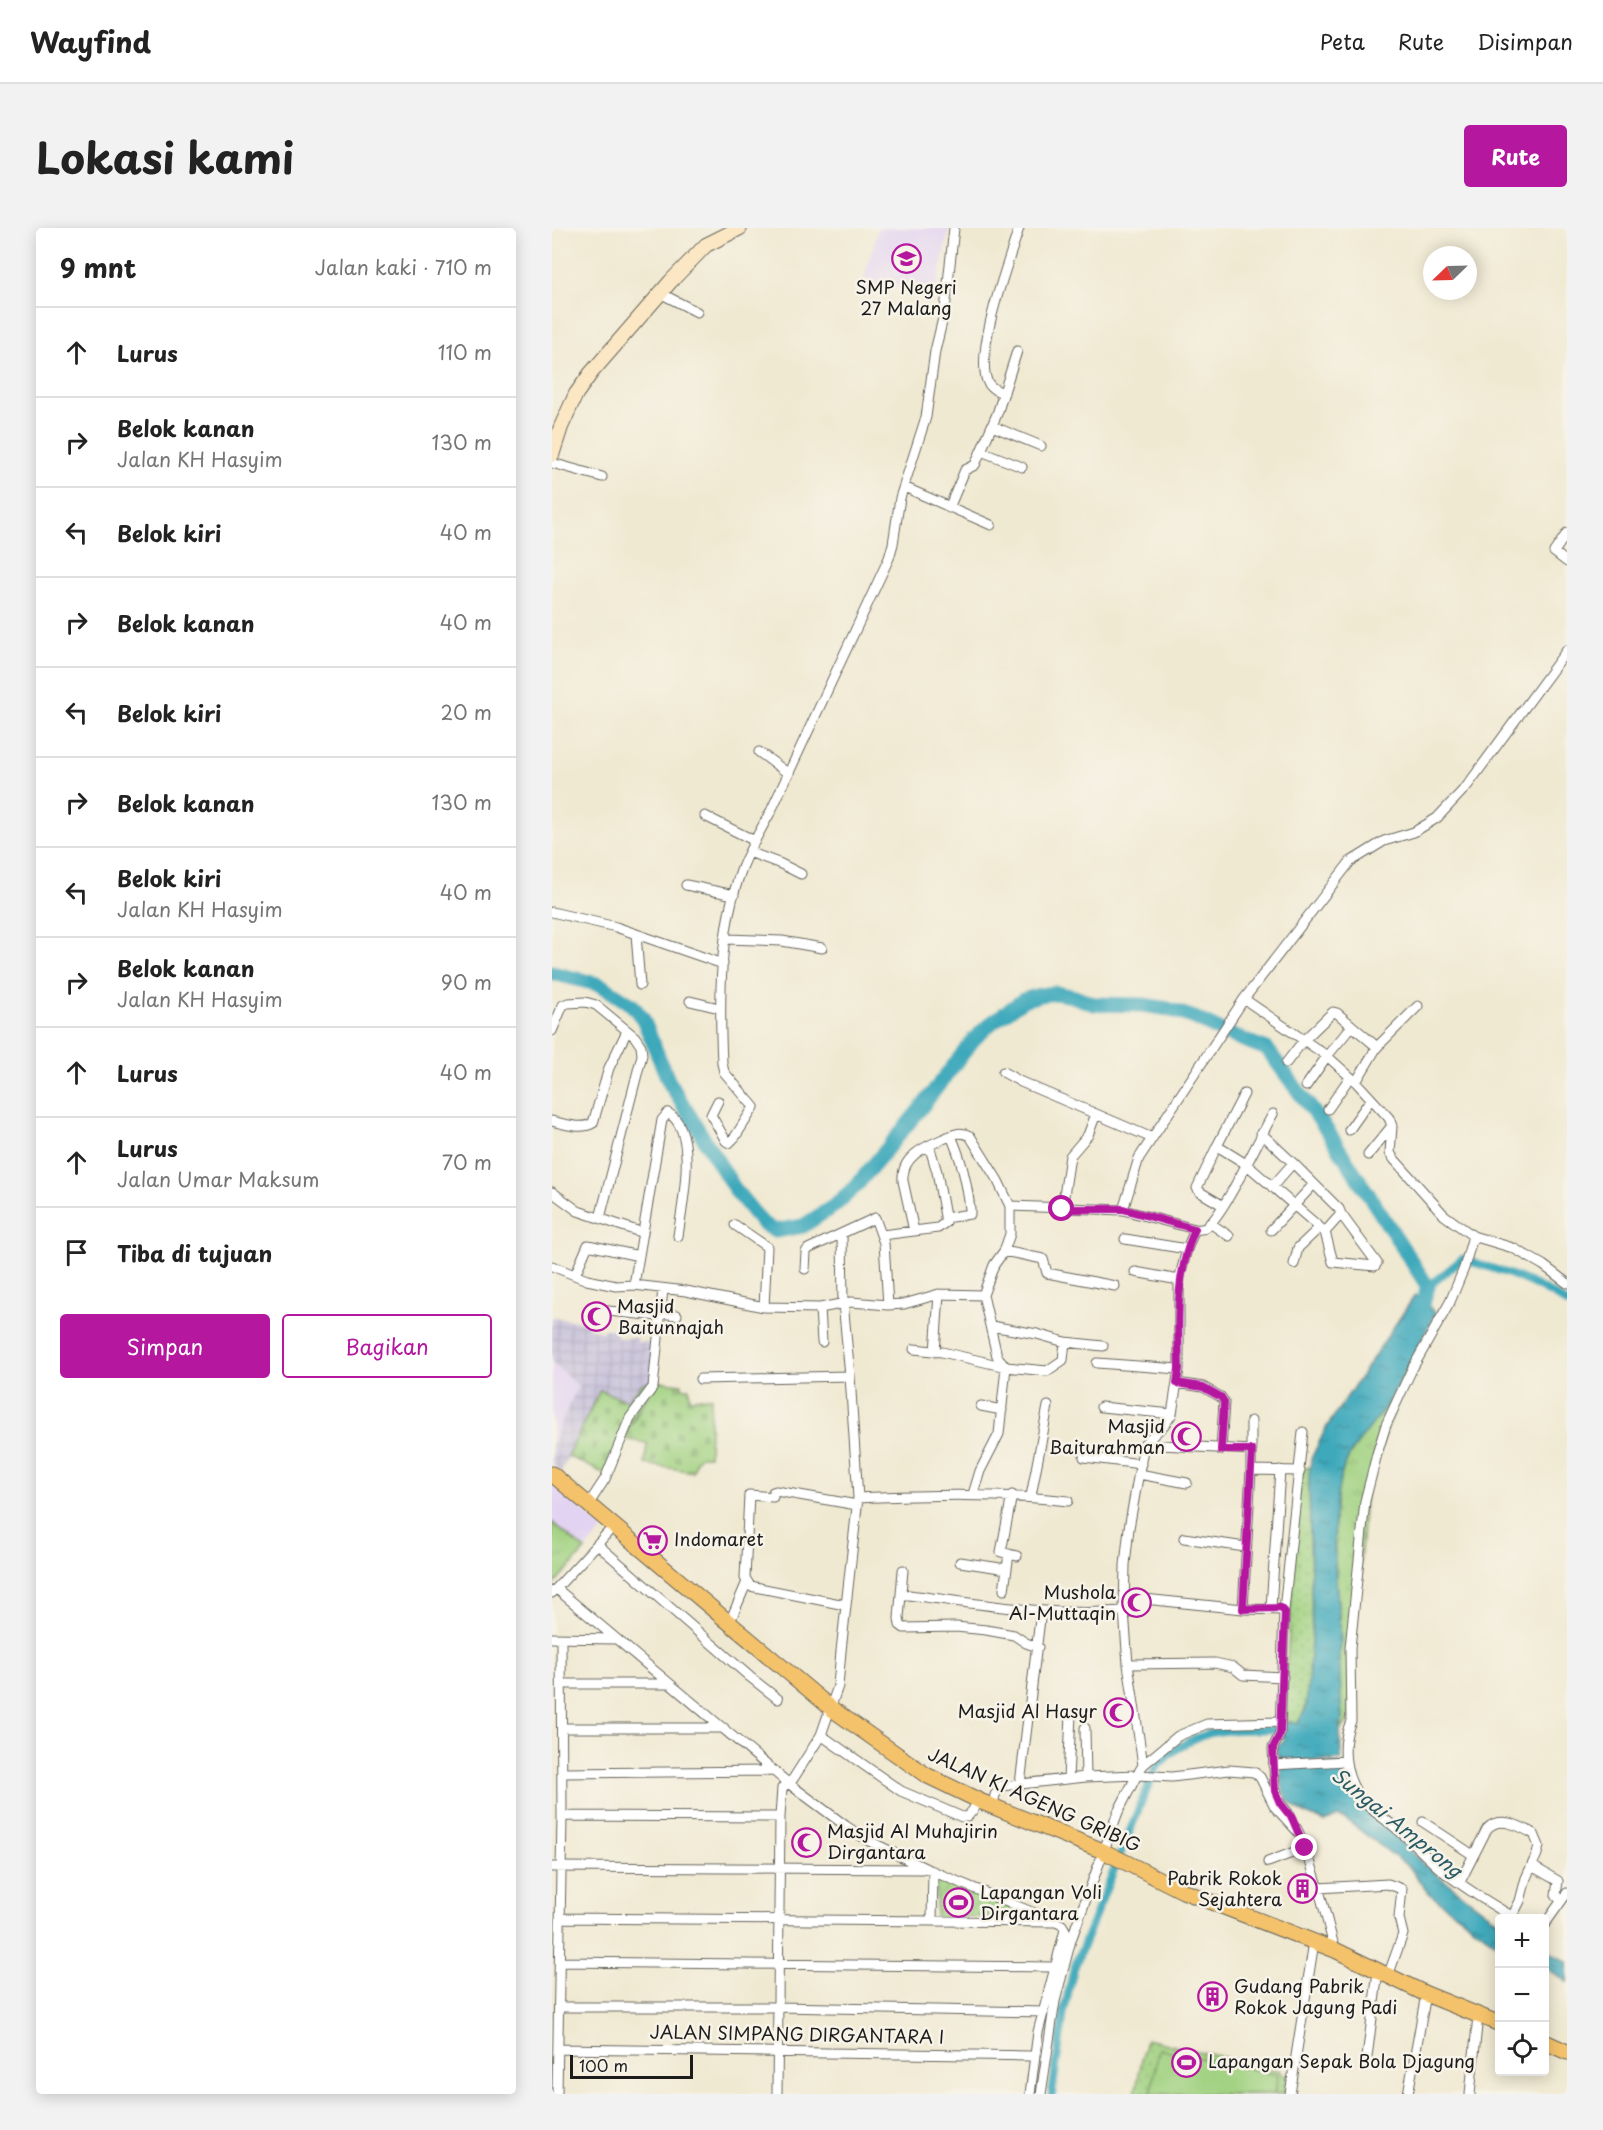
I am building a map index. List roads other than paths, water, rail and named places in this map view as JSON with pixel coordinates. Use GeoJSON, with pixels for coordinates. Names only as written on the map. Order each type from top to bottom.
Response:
{"type":"FeatureCollection","features":[{"type":"Feature","properties":{"kind":"main road","name":"JALAN KI AGENG GRIBIG"},"geometry":{"type":"LineString","coordinates":[[552,1474],[832,1709],[926,1775],[978,1800],[1104,1852],[1183,1891],[1335,1950],[1426,1994],[1495,2022]]}},
{"type":"Feature","properties":{"kind":"main road"},"geometry":{"type":"LineString","coordinates":[[1549,2044],[1567,2052]]}},
{"type":"Feature","properties":{"kind":"street"},"geometry":{"type":"LineString","coordinates":[[552,455],[561,427],[584,382],[660,293],[706,245],[740,228]]}},
{"type":"Feature","properties":{"kind":"street"},"geometry":{"type":"LineString","coordinates":[[718,1101],[711,1115],[726,1142],[729,1143],[754,1107],[724,1072],[719,1008],[726,939],[734,895],[754,841],[789,774],[889,558],[900,498],[926,417],[935,351],[945,310],[954,228]]}},
{"type":"Feature","properties":{"kind":"street"},"geometry":{"type":"LineString","coordinates":[[1004,393],[990,386],[985,376],[983,354],[1019,228]]}},
{"type":"Feature","properties":{"kind":"street"},"geometry":{"type":"LineString","coordinates":[[660,293],[697,312]]}},
{"type":"Feature","properties":{"kind":"street"},"geometry":{"type":"LineString","coordinates":[[949,508],[964,473],[975,465],[992,426],[1017,351]]}},
{"type":"Feature","properties":{"kind":"street"},"geometry":{"type":"LineString","coordinates":[[992,426],[1041,446]]}},
{"type":"Feature","properties":{"kind":"street"},"geometry":{"type":"LineString","coordinates":[[981,451],[1022,467]]}},
{"type":"Feature","properties":{"kind":"street"},"geometry":{"type":"LineString","coordinates":[[552,463],[602,477]]}},
{"type":"Feature","properties":{"kind":"street"},"geometry":{"type":"LineString","coordinates":[[904,487],[991,525]]}},
{"type":"Feature","properties":{"kind":"street"},"geometry":{"type":"LineString","coordinates":[[1567,532],[1554,552],[1567,562]]}},
{"type":"Feature","properties":{"kind":"street"},"geometry":{"type":"LineString","coordinates":[[1123,1209],[1139,1158],[1211,1046],[1244,999],[1350,862],[1384,842],[1413,832],[1437,818],[1467,786],[1567,650]]}},
{"type":"Feature","properties":{"kind":"street"},"geometry":{"type":"LineString","coordinates":[[759,752],[789,774]]}},
{"type":"Feature","properties":{"kind":"street"},"geometry":{"type":"LineString","coordinates":[[705,816],[754,841]]}},
{"type":"Feature","properties":{"kind":"street"},"geometry":{"type":"LineString","coordinates":[[749,852],[801,874]]}},
{"type":"Feature","properties":{"kind":"street"},"geometry":{"type":"LineString","coordinates":[[686,885],[734,895]]}},
{"type":"Feature","properties":{"kind":"street"},"geometry":{"type":"LineString","coordinates":[[552,912],[636,934],[723,964]]}},
{"type":"Feature","properties":{"kind":"street"},"geometry":{"type":"LineString","coordinates":[[636,934],[640,986]]}},
{"type":"Feature","properties":{"kind":"street"},"geometry":{"type":"LineString","coordinates":[[726,939],[782,941],[822,948]]}},
{"type":"Feature","properties":{"kind":"street"},"geometry":{"type":"LineString","coordinates":[[1244,999],[1327,1056],[1389,1118],[1392,1126],[1390,1153],[1444,1215],[1473,1236],[1513,1248],[1543,1265],[1567,1283]]}},
{"type":"Feature","properties":{"kind":"street"},"geometry":{"type":"LineString","coordinates":[[690,1001],[719,1008]]}},
{"type":"Feature","properties":{"kind":"street"},"geometry":{"type":"LineString","coordinates":[[552,1031],[563,1005],[585,1002],[596,1005],[641,1046],[642,1055],[600,1218]]}},
{"type":"Feature","properties":{"kind":"street"},"geometry":{"type":"LineString","coordinates":[[1328,1109],[1377,1047],[1418,1006]]}},
{"type":"Feature","properties":{"kind":"street"},"geometry":{"type":"LineString","coordinates":[[1286,1064],[1303,1041],[1333,1012],[1377,1047]]}},
{"type":"Feature","properties":{"kind":"street"},"geometry":{"type":"LineString","coordinates":[[1306,1086],[1352,1026]]}},
{"type":"Feature","properties":{"kind":"street"},"geometry":{"type":"LineString","coordinates":[[552,1121],[582,1126],[590,1126],[593,1123],[609,1068],[627,1031]]}},
{"type":"Feature","properties":{"kind":"street"},"geometry":{"type":"LineString","coordinates":[[1003,1072],[1021,1082],[1152,1138]]}},
{"type":"Feature","properties":{"kind":"street"},"geometry":{"type":"LineString","coordinates":[[1222,1205],[1197,1189],[1244,1094]]}},
{"type":"Feature","properties":{"kind":"street"},"geometry":{"type":"LineString","coordinates":[[1348,1130],[1371,1099]]}},
{"type":"Feature","properties":{"kind":"street"},"geometry":{"type":"LineString","coordinates":[[634,1285],[662,1120],[668,1113],[678,1122],[687,1149],[678,1236]]}},
{"type":"Feature","properties":{"kind":"street"},"geometry":{"type":"LineString","coordinates":[[1062,1209],[1070,1156],[1088,1135],[1096,1114]]}},
{"type":"Feature","properties":{"kind":"street"},"geometry":{"type":"LineString","coordinates":[[1010,1206],[1123,1209],[1195,1229],[1203,1229],[1222,1205],[1273,1114]]}},
{"type":"Feature","properties":{"kind":"street"},"geometry":{"type":"LineString","coordinates":[[1368,1155],[1392,1126]]}},
{"type":"Feature","properties":{"kind":"street"},"geometry":{"type":"LineString","coordinates":[[914,1231],[902,1175],[905,1167],[914,1154],[928,1145],[962,1132],[969,1136],[998,1180],[1010,1206],[1010,1234],[1005,1251],[994,1265],[983,1295],[997,1356],[1005,1367],[999,1434],[980,1471],[973,1494]]}},
{"type":"Feature","properties":{"kind":"street"},"geometry":{"type":"LineString","coordinates":[[1217,1146],[1246,1164],[1322,1230],[1331,1259],[1336,1263],[1373,1267],[1377,1265],[1337,1206],[1261,1133]]}},
{"type":"Feature","properties":{"kind":"street"},"geometry":{"type":"LineString","coordinates":[[945,1218],[970,1214],[966,1178],[951,1136]]}},
{"type":"Feature","properties":{"kind":"street"},"geometry":{"type":"LineString","coordinates":[[882,1235],[941,1227],[946,1222],[937,1172],[928,1145]]}},
{"type":"Feature","properties":{"kind":"street"},"geometry":{"type":"LineString","coordinates":[[1272,1187],[1293,1163]]}},
{"type":"Feature","properties":{"kind":"street"},"geometry":{"type":"LineString","coordinates":[[1271,1230],[1314,1184]]}},
{"type":"Feature","properties":{"kind":"street"},"geometry":{"type":"LineString","coordinates":[[552,1192],[578,1210],[643,1233]]}},
{"type":"Feature","properties":{"kind":"street"},"geometry":{"type":"LineString","coordinates":[[1294,1264],[1299,1248],[1341,1214]]}},
{"type":"Feature","properties":{"kind":"street"},"geometry":{"type":"LineString","coordinates":[[805,1269],[808,1249],[842,1235],[873,1218],[877,1221],[882,1235],[886,1256],[888,1305]]}},
{"type":"Feature","properties":{"kind":"street"},"geometry":{"type":"LineString","coordinates":[[1210,1223],[1229,1236]]}},
{"type":"Feature","properties":{"kind":"street"},"geometry":{"type":"LineString","coordinates":[[735,1225],[767,1246],[764,1307]]}},
{"type":"Feature","properties":{"kind":"street"},"geometry":{"type":"LineString","coordinates":[[1143,1765],[1128,1664],[1125,1565],[1144,1444],[1172,1414],[1179,1369],[1179,1280],[1186,1249],[1195,1229]]}},
{"type":"Feature","properties":{"kind":"street"},"geometry":{"type":"LineString","coordinates":[[777,2094],[782,1788],[793,1779],[821,1735],[832,1709],[838,1686],[858,1501],[843,1302],[842,1235]]}},
{"type":"Feature","properties":{"kind":"street"},"geometry":{"type":"LineString","coordinates":[[1473,1236],[1464,1268],[1450,1302],[1412,1369],[1386,1425],[1365,1501],[1350,1648],[1351,1721],[1346,1731],[1343,1762],[1360,1797],[1439,1868],[1507,1914]]}},
{"type":"Feature","properties":{"kind":"street"},"geometry":{"type":"LineString","coordinates":[[1125,1239],[1186,1249]]}},
{"type":"Feature","properties":{"kind":"street"},"geometry":{"type":"LineString","coordinates":[[575,1275],[588,1245],[639,1256]]}},
{"type":"Feature","properties":{"kind":"street"},"geometry":{"type":"LineString","coordinates":[[1005,1251],[1043,1259],[1047,1273],[1115,1286]]}},
{"type":"Feature","properties":{"kind":"street"},"geometry":{"type":"LineString","coordinates":[[552,1266],[587,1280],[616,1286],[634,1285],[686,1292],[764,1307],[820,1308],[843,1302],[888,1305],[904,1304],[939,1294],[983,1295]]}},
{"type":"Feature","properties":{"kind":"street"},"geometry":{"type":"LineString","coordinates":[[1135,1272],[1179,1280]]}},
{"type":"Feature","properties":{"kind":"street"},"geometry":{"type":"LineString","coordinates":[[588,1505],[605,1479],[630,1418],[653,1387],[663,1289]]}},
{"type":"Feature","properties":{"kind":"street"},"geometry":{"type":"LineString","coordinates":[[935,1352],[939,1294]]}},
{"type":"Feature","properties":{"kind":"street"},"geometry":{"type":"LineString","coordinates":[[820,1308],[822,1342]]}},
{"type":"Feature","properties":{"kind":"street"},"geometry":{"type":"LineString","coordinates":[[598,1310],[677,1315]]}},
{"type":"Feature","properties":{"kind":"street"},"geometry":{"type":"LineString","coordinates":[[991,1326],[1037,1334],[1065,1342],[1103,1346]]}},
{"type":"Feature","properties":{"kind":"street"},"geometry":{"type":"LineString","coordinates":[[914,1349],[1005,1367],[1050,1370],[1063,1360],[1065,1342]]}},
{"type":"Feature","properties":{"kind":"street"},"geometry":{"type":"LineString","coordinates":[[1097,1363],[1179,1369]]}},
{"type":"Feature","properties":{"kind":"street"},"geometry":{"type":"LineString","coordinates":[[699,1379],[850,1376]]}},
{"type":"Feature","properties":{"kind":"street"},"geometry":{"type":"LineString","coordinates":[[1177,1383],[1203,1387],[1221,1397],[1224,1402],[1221,1450]]}},
{"type":"Feature","properties":{"kind":"street"},"geometry":{"type":"LineString","coordinates":[[981,1406],[1002,1410]]}},
{"type":"Feature","properties":{"kind":"street"},"geometry":{"type":"LineString","coordinates":[[1031,1496],[1048,1406]]}},
{"type":"Feature","properties":{"kind":"street"},"geometry":{"type":"LineString","coordinates":[[1101,1407],[1172,1414]]}},
{"type":"Feature","properties":{"kind":"street"},"geometry":{"type":"LineString","coordinates":[[1243,1609],[1252,1450],[1251,1421]]}},
{"type":"Feature","properties":{"kind":"street"},"geometry":{"type":"LineString","coordinates":[[1303,1432],[1284,1610],[1280,1734],[1274,1743],[1278,1764],[1277,1796],[1292,1818],[1305,1848],[1335,1950]]}},
{"type":"Feature","properties":{"kind":"street"},"geometry":{"type":"LineString","coordinates":[[1144,1444],[1252,1450]]}},
{"type":"Feature","properties":{"kind":"street"},"geometry":{"type":"LineString","coordinates":[[1084,1457],[1141,1464]]}},
{"type":"Feature","properties":{"kind":"street"},"geometry":{"type":"LineString","coordinates":[[1251,1470],[1300,1471]]}},
{"type":"Feature","properties":{"kind":"street"},"geometry":{"type":"LineString","coordinates":[[1270,1608],[1280,1470]]}},
{"type":"Feature","properties":{"kind":"street"},"geometry":{"type":"LineString","coordinates":[[1139,1474],[1187,1483]]}},
{"type":"Feature","properties":{"kind":"street"},"geometry":{"type":"LineString","coordinates":[[729,1624],[746,1584],[749,1495],[773,1497],[776,1491],[858,1501],[973,1494],[1068,1500]]}},
{"type":"Feature","properties":{"kind":"street"},"geometry":{"type":"LineString","coordinates":[[1004,1590],[1007,1569],[1005,1553],[1012,1495]]}},
{"type":"Feature","properties":{"kind":"street"},"geometry":{"type":"LineString","coordinates":[[613,1527],[554,1591],[616,1639],[788,1783],[867,1840],[930,1870],[1062,1925],[1065,1930],[1054,1967],[1034,2056],[1030,2094]]}},
{"type":"Feature","properties":{"kind":"street"},"geometry":{"type":"LineString","coordinates":[[1184,1538],[1245,1547]]}},
{"type":"Feature","properties":{"kind":"street"},"geometry":{"type":"LineString","coordinates":[[598,1545],[778,1699]]}},
{"type":"Feature","properties":{"kind":"street"},"geometry":{"type":"LineString","coordinates":[[960,1562],[1007,1569]]}},
{"type":"Feature","properties":{"kind":"street"},"geometry":{"type":"LineString","coordinates":[[903,1570],[899,1618],[900,1625],[904,1628],[956,1627],[986,1630],[1014,1635],[1038,1647]]}},
{"type":"Feature","properties":{"kind":"street"},"geometry":{"type":"LineString","coordinates":[[746,1584],[845,1605]]}},
{"type":"Feature","properties":{"kind":"street"},"geometry":{"type":"LineString","coordinates":[[901,1594],[1041,1611],[1087,1614],[1125,1611]]}},
{"type":"Feature","properties":{"kind":"street"},"geometry":{"type":"LineString","coordinates":[[1144,1599],[1243,1609],[1284,1610]]}},
{"type":"Feature","properties":{"kind":"street"},"geometry":{"type":"LineString","coordinates":[[1020,1784],[1041,1611]]}},
{"type":"Feature","properties":{"kind":"street"},"geometry":{"type":"LineString","coordinates":[[557,2094],[560,1918],[556,1867],[562,1816],[562,1684],[556,1638],[616,1639]]}},
{"type":"Feature","properties":{"kind":"street"},"geometry":{"type":"LineString","coordinates":[[1128,1664],[1215,1663],[1233,1667],[1243,1675],[1283,1677]]}},
{"type":"Feature","properties":{"kind":"street"},"geometry":{"type":"LineString","coordinates":[[562,1684],[669,1684]]}},
{"type":"Feature","properties":{"kind":"street"},"geometry":{"type":"LineString","coordinates":[[1068,1779],[1071,1715]]}},
{"type":"Feature","properties":{"kind":"street"},"geometry":{"type":"LineString","coordinates":[[1041,2094],[1055,2001],[1066,1959],[1118,1812],[1143,1765],[1178,1736],[1208,1724],[1280,1722]]}},
{"type":"Feature","properties":{"kind":"street"},"geometry":{"type":"LineString","coordinates":[[562,1728],[724,1728]]}},
{"type":"Feature","properties":{"kind":"street"},"geometry":{"type":"LineString","coordinates":[[1085,1728],[1086,1777]]}},
{"type":"Feature","properties":{"kind":"street"},"geometry":{"type":"LineString","coordinates":[[821,1735],[901,1791],[930,1804],[967,1817],[978,1800]]}},
{"type":"Feature","properties":{"kind":"street"},"geometry":{"type":"LineString","coordinates":[[1278,1764],[1343,1762]]}},
{"type":"Feature","properties":{"kind":"street"},"geometry":{"type":"LineString","coordinates":[[993,1806],[995,1795],[1001,1786],[1086,1777],[1139,1775],[1160,1777],[1229,1770],[1254,1772],[1260,1777],[1275,1807],[1299,1833]]}},
{"type":"Feature","properties":{"kind":"street"},"geometry":{"type":"LineString","coordinates":[[562,1773],[775,1771]]}},
{"type":"Feature","properties":{"kind":"street"},"geometry":{"type":"LineString","coordinates":[[562,1816],[780,1817]]}},
{"type":"Feature","properties":{"kind":"street"},"geometry":{"type":"LineString","coordinates":[[1460,1882],[1487,1829],[1494,1822],[1501,1821],[1534,1834],[1539,1846],[1515,1914]]}},
{"type":"Feature","properties":{"kind":"street"},"geometry":{"type":"LineString","coordinates":[[1423,1822],[1473,1855]]}},
{"type":"Feature","properties":{"kind":"street"},"geometry":{"type":"LineString","coordinates":[[1268,1862],[1305,1848]]}},
{"type":"Feature","properties":{"kind":"street"},"geometry":{"type":"LineString","coordinates":[[1532,1866],[1558,1881],[1556,1895],[1564,1897],[1549,1918]]}},
{"type":"Feature","properties":{"kind":"street"},"geometry":{"type":"LineString","coordinates":[[556,1867],[930,1870]]}},
{"type":"Feature","properties":{"kind":"street"},"geometry":{"type":"LineString","coordinates":[[930,1870],[932,1921]]}},
{"type":"Feature","properties":{"kind":"street"},"geometry":{"type":"LineString","coordinates":[[1318,1888],[1388,1884],[1402,1889],[1399,1918],[1403,1934],[1383,1974],[1366,2065]]}},
{"type":"Feature","properties":{"kind":"street"},"geometry":{"type":"LineString","coordinates":[[560,1918],[1056,1922]]}},
{"type":"Feature","properties":{"kind":"street"},"geometry":{"type":"LineString","coordinates":[[1290,2094],[1314,1942]]}},
{"type":"Feature","properties":{"kind":"street"},"geometry":{"type":"LineString","coordinates":[[560,1962],[1054,1967]]}},
{"type":"Feature","properties":{"kind":"street"},"geometry":{"type":"LineString","coordinates":[[1407,2094],[1426,1994]]}},
{"type":"Feature","properties":{"kind":"street"},"geometry":{"type":"LineString","coordinates":[[560,2007],[778,2007],[1044,2012]]}},
{"type":"Feature","properties":{"kind":"street"},"geometry":{"type":"LineString","coordinates":[[1470,2094],[1478,2016]]}},
{"type":"Feature","properties":{"kind":"street","name":"JALAN SIMPANG DIRGANTARA I"},"geometry":{"type":"LineString","coordinates":[[559,2049],[1034,2056]]}},
{"type":"Feature","properties":{"kind":"water"},"geometry":{"type":"Polygon","coordinates":[[[1415,1295],[1436,1313],[1386,1405],[1345,1464],[1338,1493],[1334,1537],[1341,1646],[1339,1654],[1341,1760],[1288,1762],[1277,1755],[1277,1747],[1285,1740],[1283,1722],[1298,1722],[1306,1709],[1312,1628],[1309,1477],[1311,1459],[1326,1428],[1415,1295]]]}},
{"type":"Feature","properties":{"kind":"water"},"geometry":{"type":"Polygon","coordinates":[[[1340,1764],[1341,1778],[1347,1791],[1399,1838],[1423,1864],[1495,1919],[1495,1942],[1428,1893],[1410,1868],[1345,1819],[1338,1817],[1325,1822],[1292,1805],[1284,1793],[1281,1773],[1283,1766],[1340,1764]]]}},
{"type":"Feature","properties":{"kind":"water"},"geometry":{"type":"Polygon","coordinates":[[[1549,1952],[1567,1962],[1567,1982],[1549,1970],[1549,1952]]]}},
{"type":"Feature","properties":{"kind":"waterway"},"geometry":{"type":"LineString","coordinates":[[552,973],[601,985],[632,1005],[643,1019],[669,1082],[736,1191],[763,1224],[775,1231],[803,1226],[834,1206],[856,1186],[921,1108],[974,1039],[1023,1000],[1056,993],[1094,1004],[1143,1005],[1168,1009],[1195,1018],[1225,1033],[1267,1049],[1327,1130],[1428,1287],[1417,1319]]}},
{"type":"Feature","properties":{"kind":"waterway"},"geometry":{"type":"LineString","coordinates":[[1428,1287],[1462,1259],[1530,1283],[1567,1304]]}},
{"type":"Feature","properties":{"kind":"waterway"},"geometry":{"type":"LineString","coordinates":[[1052,2094],[1064,2011],[1074,1968],[1155,1769],[1170,1754],[1185,1744],[1214,1732],[1285,1729]]}},
{"type":"Feature","properties":{"kind":"tunnel"},"geometry":{"type":"LineString","coordinates":[[1130,1597],[1144,1599]]}},
{"type":"Feature","properties":{"kind":"place","name":"SMP Negeri 27 Malang"},"geometry":{"type":"Point","coordinates":[906,259]}},
{"type":"Feature","properties":{"kind":"place","name":"Masjid Baitunnajah"},"geometry":{"type":"Point","coordinates":[596,1317]}},
{"type":"Feature","properties":{"kind":"place","name":"Masjid Baiturahman"},"geometry":{"type":"Point","coordinates":[1186,1437]}},
{"type":"Feature","properties":{"kind":"place","name":"Indomaret"},"geometry":{"type":"Point","coordinates":[653,1540]}},
{"type":"Feature","properties":{"kind":"place","name":"Mushola Al-Muttaqin"},"geometry":{"type":"Point","coordinates":[1137,1603]}},
{"type":"Feature","properties":{"kind":"place","name":"Masjid Al Hasyr"},"geometry":{"type":"Point","coordinates":[1118,1712]}},
{"type":"Feature","properties":{"kind":"place","name":"Masjid Al Muhajirin Dirgantara"},"geometry":{"type":"Point","coordinates":[806,1842]}},
{"type":"Feature","properties":{"kind":"place","name":"Pabrik Rokok Sejahtera"},"geometry":{"type":"Point","coordinates":[1303,1889]}},
{"type":"Feature","properties":{"kind":"place","name":"Lapangan Voli Dirgantara"},"geometry":{"type":"Point","coordinates":[959,1903]}},
{"type":"Feature","properties":{"kind":"place","name":"Gudang Pabrik Rokok Jagung Padi"},"geometry":{"type":"Point","coordinates":[1213,1997]}},
{"type":"Feature","properties":{"kind":"place","name":"Lapangan Sepak Bola Djagung"},"geometry":{"type":"Point","coordinates":[1187,2062]}},
{"type":"Feature","properties":{"kind":"water label","name":"Sungai Amprong"},"geometry":{"type":"Point","coordinates":[1397,1823]}}]}
